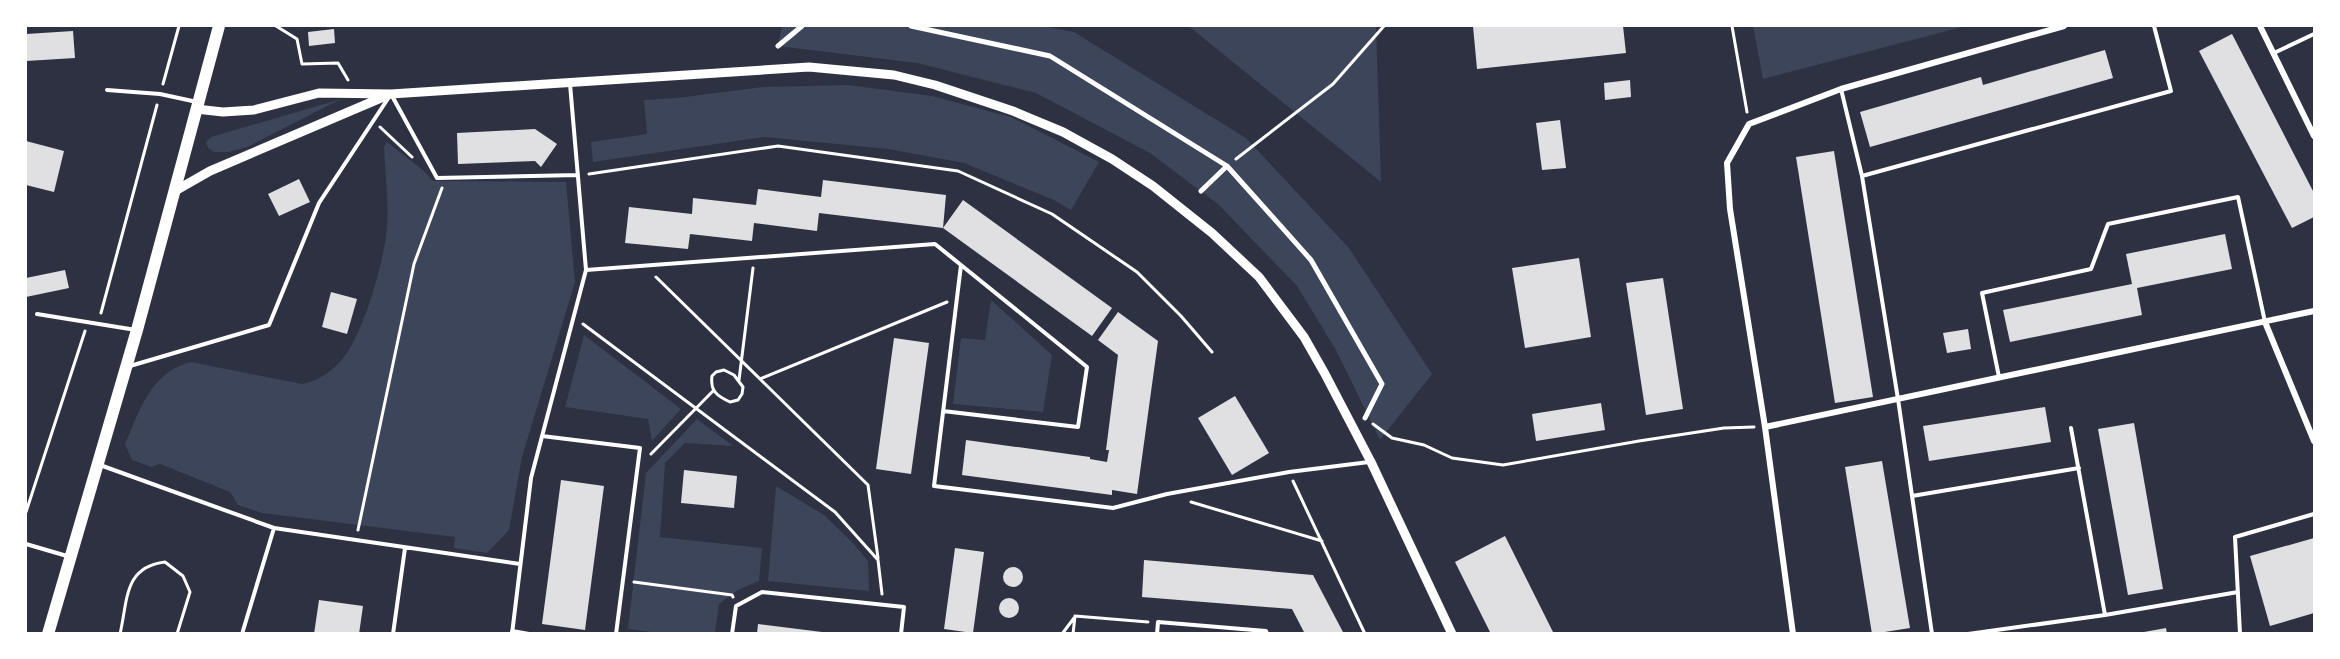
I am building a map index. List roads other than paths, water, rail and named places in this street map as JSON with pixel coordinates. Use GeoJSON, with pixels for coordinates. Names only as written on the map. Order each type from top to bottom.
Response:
{"type":"FeatureCollection","features":[{"type":"Feature","properties":{"kind":"main road"},"geometry":{"type":"LineString","coordinates":[[48,633],[137,330],[219,26]]}},
{"type":"Feature","properties":{"kind":"street"},"geometry":{"type":"LineString","coordinates":[[778,46],[802,26]]}},
{"type":"Feature","properties":{"kind":"street"},"geometry":{"type":"LineString","coordinates":[[911,26],[1050,56],[1227,166],[1311,260],[1382,384],[1365,418]]}},
{"type":"Feature","properties":{"kind":"street"},"geometry":{"type":"LineString","coordinates":[[1793,633],[1765,427],[1730,209],[1727,163],[1749,124],[1841,89],[2064,26]]}},
{"type":"Feature","properties":{"kind":"street"},"geometry":{"type":"LineString","coordinates":[[2260,26],[2314,136]]}},
{"type":"Feature","properties":{"kind":"street"},"geometry":{"type":"LineString","coordinates":[[197,106],[223,112],[254,110],[319,93],[391,94],[783,68],[894,75],[936,85],[1013,111],[1063,132],[1112,159],[1153,186],[1212,233],[1259,277],[1304,337],[1371,462],[1452,633]]}},
{"type":"Feature","properties":{"kind":"street"},"geometry":{"type":"LineString","coordinates":[[175,191],[210,171],[391,94]]}},
{"type":"Feature","properties":{"kind":"street"},"geometry":{"type":"LineString","coordinates":[[1201,191],[1227,166]]}},
{"type":"Feature","properties":{"kind":"street"},"geometry":{"type":"LineString","coordinates":[[1765,427],[2314,311]]}},
{"type":"Feature","properties":{"kind":"street"},"geometry":{"type":"LineString","coordinates":[[2265,322],[2314,441]]}},
{"type":"Feature","properties":{"kind":"lane"},"geometry":{"type":"LineString","coordinates":[[1862,176],[2171,91],[2154,26]]}},
{"type":"Feature","properties":{"kind":"lane"},"geometry":{"type":"LineString","coordinates":[[2274,53],[2314,34]]}},
{"type":"Feature","properties":{"kind":"lane"},"geometry":{"type":"LineString","coordinates":[[529,633],[512,632],[531,478],[586,270],[569,83]]}},
{"type":"Feature","properties":{"kind":"lane"},"geometry":{"type":"LineString","coordinates":[[1841,89],[1862,176],[1898,399],[1932,633]]}},
{"type":"Feature","properties":{"kind":"lane"},"geometry":{"type":"LineString","coordinates":[[107,90],[160,94],[197,106]]}},
{"type":"Feature","properties":{"kind":"lane"},"geometry":{"type":"LineString","coordinates":[[126,367],[269,325],[319,203],[391,94],[437,178],[578,175]]}},
{"type":"Feature","properties":{"kind":"lane"},"geometry":{"type":"LineString","coordinates":[[1999,377],[1982,293],[2091,269],[2108,224],[2211,202],[2238,197],[2265,322]]}},
{"type":"Feature","properties":{"kind":"lane"},"geometry":{"type":"LineString","coordinates":[[586,270],[935,243],[1087,367],[1078,427],[943,411]]}},
{"type":"Feature","properties":{"kind":"lane"},"geometry":{"type":"LineString","coordinates":[[961,265],[934,486],[1113,508],[1167,494],[1289,472],[1371,462]]}},
{"type":"Feature","properties":{"kind":"lane"},"geometry":{"type":"LineString","coordinates":[[37,314],[137,330]]}},
{"type":"Feature","properties":{"kind":"lane"},"geometry":{"type":"LineString","coordinates":[[2071,428],[2105,615]]}},
{"type":"Feature","properties":{"kind":"lane"},"geometry":{"type":"LineString","coordinates":[[542,436],[640,448],[616,633]]}},
{"type":"Feature","properties":{"kind":"lane"},"geometry":{"type":"LineString","coordinates":[[98,464],[274,528],[520,564]]}},
{"type":"Feature","properties":{"kind":"lane"},"geometry":{"type":"LineString","coordinates":[[1912,496],[2079,468]]}},
{"type":"Feature","properties":{"kind":"lane"},"geometry":{"type":"LineString","coordinates":[[2240,633],[2235,537],[2314,514]]}},
{"type":"Feature","properties":{"kind":"lane"},"geometry":{"type":"LineString","coordinates":[[242,633],[274,528]]}},
{"type":"Feature","properties":{"kind":"lane"},"geometry":{"type":"LineString","coordinates":[[26,544],[70,557]]}},
{"type":"Feature","properties":{"kind":"lane"},"geometry":{"type":"LineString","coordinates":[[393,633],[405,548]]}},
{"type":"Feature","properties":{"kind":"lane"},"geometry":{"type":"LineString","coordinates":[[732,633],[736,606],[762,592],[904,607],[901,633]]}},
{"type":"Feature","properties":{"kind":"lane"},"geometry":{"type":"LineString","coordinates":[[1968,633],[2105,615],[2238,592]]}},
{"type":"Feature","properties":{"kind":"lane"},"geometry":{"type":"LineString","coordinates":[[1157,633],[1158,622],[1266,631],[1267,633]]}}]}
